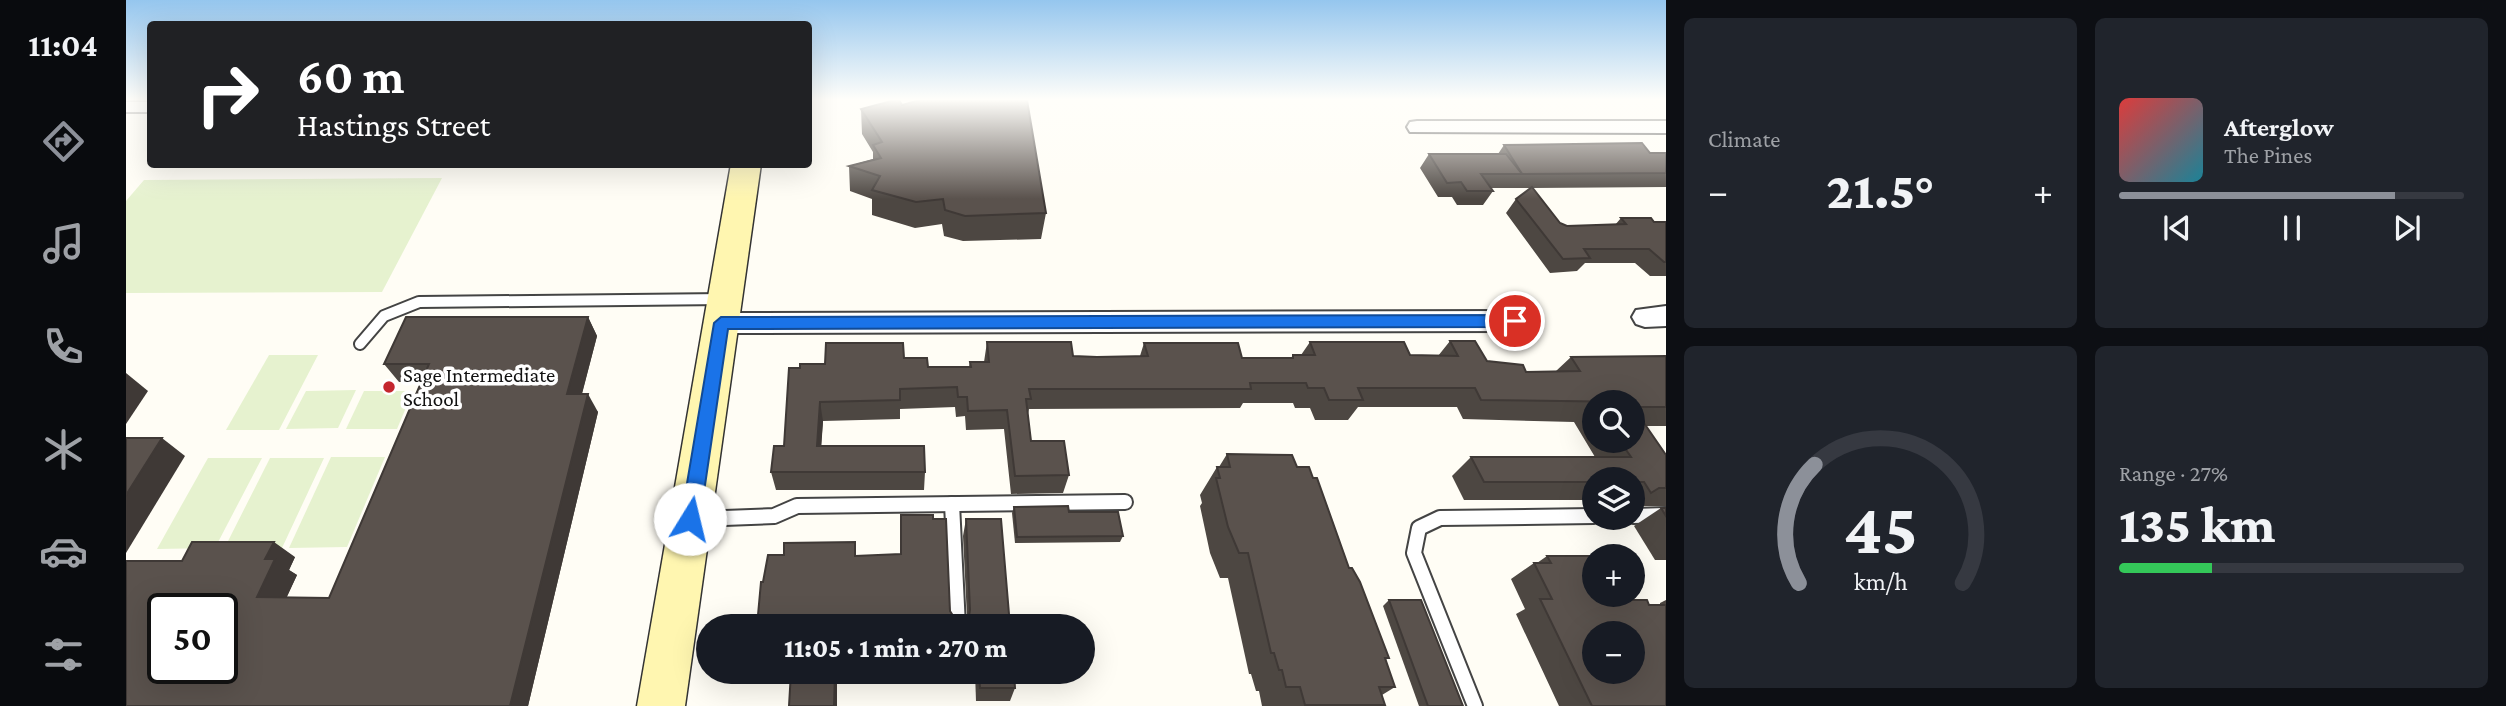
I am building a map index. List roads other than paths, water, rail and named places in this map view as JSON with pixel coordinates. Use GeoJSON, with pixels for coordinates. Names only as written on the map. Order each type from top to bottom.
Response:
{"type":"FeatureCollection","features":[{"type":"Feature","properties":{"kind":"main road"},"geometry":{"type":"LineString","coordinates":[[661,706],[745,168]]}},
{"type":"Feature","properties":{"kind":"street"},"geometry":{"type":"LineString","coordinates":[[723,311],[1515,321]]}},
{"type":"Feature","properties":{"kind":"lane"},"geometry":{"type":"LineString","coordinates":[[360,344],[374,322],[389,310],[419,302],[723,311]]}},
{"type":"Feature","properties":{"kind":"lane"},"geometry":{"type":"LineString","coordinates":[[690,519],[774,516],[797,506],[1125,502]]}},
{"type":"Feature","properties":{"kind":"lane"},"geometry":{"type":"LineString","coordinates":[[952,504],[957,614]]}},
{"type":"Feature","properties":{"kind":"lane"},"geometry":{"type":"LineString","coordinates":[[1645,516],[1666,515]]}},
{"type":"Feature","properties":{"kind":"lane"},"geometry":{"type":"LineString","coordinates":[[1475,706],[1414,553],[1419,528],[1440,518],[1582,516]]}},
{"type":"Feature","properties":{"kind":"place","name":"Sage Intermediate School"},"geometry":{"type":"Point","coordinates":[389,387]}}]}
